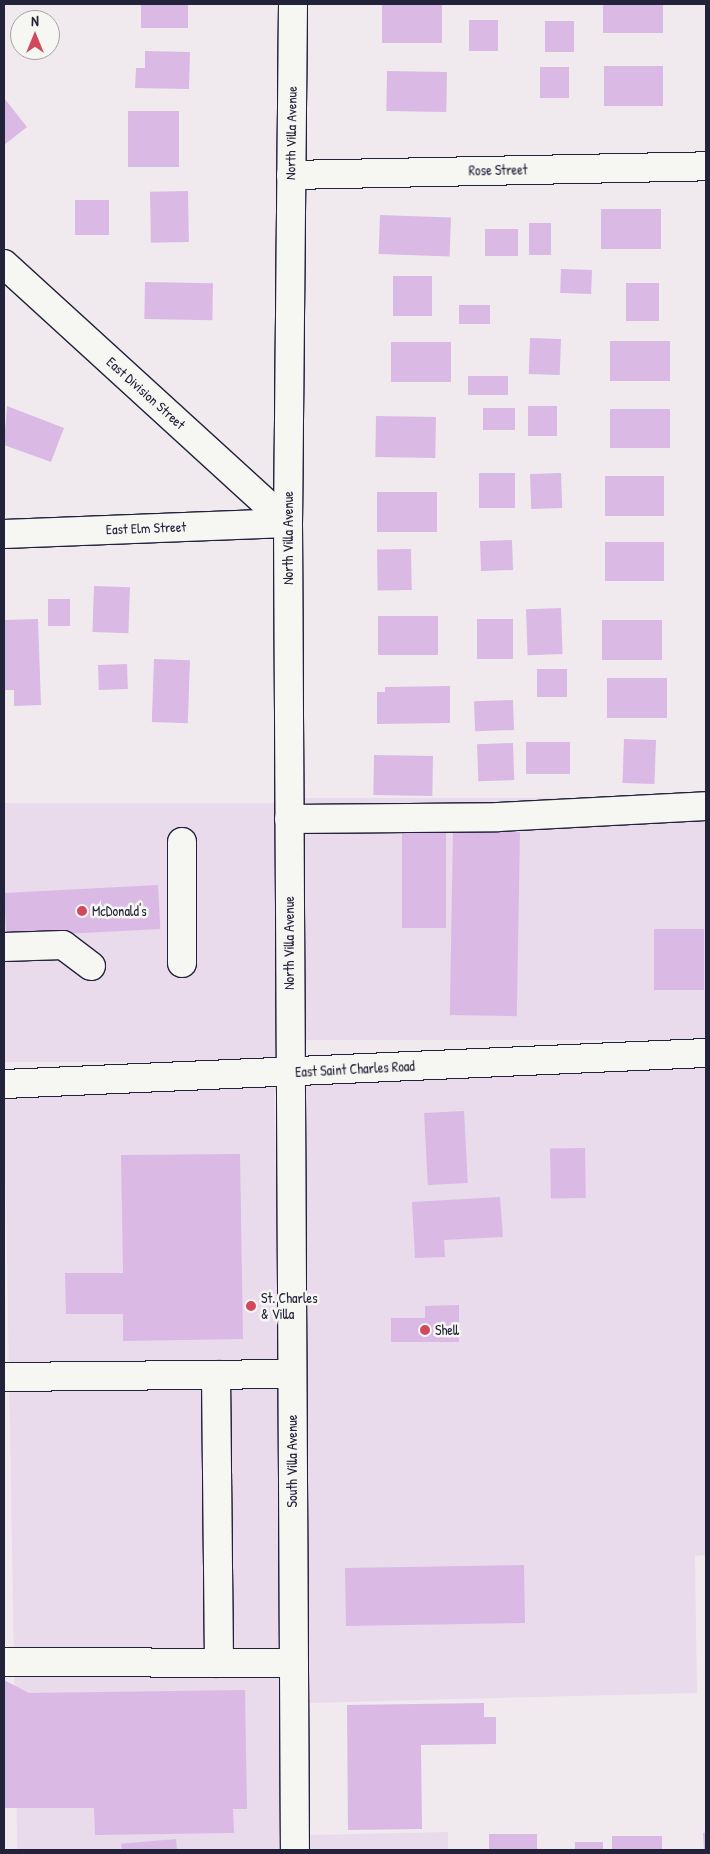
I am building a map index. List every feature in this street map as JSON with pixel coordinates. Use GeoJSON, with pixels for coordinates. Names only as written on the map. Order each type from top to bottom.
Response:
{"type":"FeatureCollection","features":[{"type":"Feature","properties":{"kind":"street","name":"North Villa Avenue"},"geometry":{"type":"LineString","coordinates":[[290,1072],[288,523],[293,4]]}},
{"type":"Feature","properties":{"kind":"street","name":"Rose Street"},"geometry":{"type":"LineString","coordinates":[[291,175],[706,166]]}},
{"type":"Feature","properties":{"kind":"street","name":"East Division Street"},"geometry":{"type":"LineString","coordinates":[[4,264],[288,523]]}},
{"type":"Feature","properties":{"kind":"street","name":"East Elm Street"},"geometry":{"type":"LineString","coordinates":[[4,534],[288,523]]}},
{"type":"Feature","properties":{"kind":"street"},"geometry":{"type":"LineString","coordinates":[[289,819],[498,817],[706,806]]}},
{"type":"Feature","properties":{"kind":"street"},"geometry":{"type":"LineString","coordinates":[[182,842],[182,963]]}},
{"type":"Feature","properties":{"kind":"street"},"geometry":{"type":"LineString","coordinates":[[4,947],[63,945],[91,966]]}},
{"type":"Feature","properties":{"kind":"street","name":"East Saint Charles Road"},"geometry":{"type":"LineString","coordinates":[[4,1084],[706,1053]]}},
{"type":"Feature","properties":{"kind":"street","name":"South Villa Avenue"},"geometry":{"type":"LineString","coordinates":[[290,1072],[295,1850]]}},
{"type":"Feature","properties":{"kind":"street"},"geometry":{"type":"LineString","coordinates":[[216,1374],[219,1662]]}},
{"type":"Feature","properties":{"kind":"street"},"geometry":{"type":"LineString","coordinates":[[4,1377],[292,1374]]}},
{"type":"Feature","properties":{"kind":"street"},"geometry":{"type":"LineString","coordinates":[[4,1662],[294,1663]]}},
{"type":"Feature","properties":{"kind":"shaded area"},"geometry":{"type":"Polygon","coordinates":[[[303,798],[706,798],[706,1040],[303,1040],[303,798]]]}},
{"type":"Feature","properties":{"kind":"shaded area"},"geometry":{"type":"Polygon","coordinates":[[[4,803],[283,803],[283,1062],[4,1062],[4,803]]]}},
{"type":"Feature","properties":{"kind":"shaded area"},"geometry":{"type":"Polygon","coordinates":[[[706,1062],[706,1555],[695,1556],[697,1693],[308,1703],[303,1083],[706,1062]]]}},
{"type":"Feature","properties":{"kind":"shaded area"},"geometry":{"type":"Polygon","coordinates":[[[274,1087],[287,1850],[17,1850],[4,1092],[274,1087]]]}},
{"type":"Feature","properties":{"kind":"shaded area"},"geometry":{"type":"Polygon","coordinates":[[[448,1832],[448,1850],[309,1850],[310,1835],[448,1832]]]}},
{"type":"Feature","properties":{"kind":"building"},"geometry":{"type":"Polygon","coordinates":[[[141,4],[188,4],[188,28],[141,28],[141,4]]]}},
{"type":"Feature","properties":{"kind":"building"},"geometry":{"type":"Polygon","coordinates":[[[382,4],[442,4],[442,43],[382,43],[382,4]]]}},
{"type":"Feature","properties":{"kind":"building"},"geometry":{"type":"Polygon","coordinates":[[[603,4],[663,4],[663,33],[603,33],[603,4]]]}},
{"type":"Feature","properties":{"kind":"building"},"geometry":{"type":"Polygon","coordinates":[[[469,20],[498,20],[498,51],[469,51],[469,20]]]}},
{"type":"Feature","properties":{"kind":"building"},"geometry":{"type":"Polygon","coordinates":[[[545,21],[574,21],[574,52],[545,52],[545,21]]]}},
{"type":"Feature","properties":{"kind":"building"},"geometry":{"type":"Polygon","coordinates":[[[145,51],[190,52],[189,89],[135,88],[136,68],[145,68],[145,51]]]}},
{"type":"Feature","properties":{"kind":"building"},"geometry":{"type":"Polygon","coordinates":[[[604,66],[663,66],[663,106],[604,106],[604,66]]]}},
{"type":"Feature","properties":{"kind":"building"},"geometry":{"type":"Polygon","coordinates":[[[540,67],[569,67],[569,98],[540,98],[540,67]]]}},
{"type":"Feature","properties":{"kind":"building"},"geometry":{"type":"Polygon","coordinates":[[[387,71],[447,72],[446,112],[386,111],[387,71]]]}},
{"type":"Feature","properties":{"kind":"building"},"geometry":{"type":"Polygon","coordinates":[[[4,98],[27,127],[4,145],[4,98]]]}},
{"type":"Feature","properties":{"kind":"building"},"geometry":{"type":"Polygon","coordinates":[[[128,111],[179,111],[179,167],[128,167],[128,111]]]}},
{"type":"Feature","properties":{"kind":"building"},"geometry":{"type":"Polygon","coordinates":[[[188,191],[189,242],[151,243],[150,192],[188,191]]]}},
{"type":"Feature","properties":{"kind":"building"},"geometry":{"type":"Polygon","coordinates":[[[75,200],[109,200],[109,235],[75,235],[75,200]]]}},
{"type":"Feature","properties":{"kind":"building"},"geometry":{"type":"Polygon","coordinates":[[[601,209],[661,209],[661,249],[601,249],[601,209]]]}},
{"type":"Feature","properties":{"kind":"building"},"geometry":{"type":"Polygon","coordinates":[[[380,215],[451,217],[450,256],[379,254],[380,215]]]}},
{"type":"Feature","properties":{"kind":"building"},"geometry":{"type":"Polygon","coordinates":[[[529,223],[551,223],[551,255],[529,255],[529,223]]]}},
{"type":"Feature","properties":{"kind":"building"},"geometry":{"type":"Polygon","coordinates":[[[485,229],[518,229],[518,256],[485,256],[485,229]]]}},
{"type":"Feature","properties":{"kind":"building"},"geometry":{"type":"Polygon","coordinates":[[[561,269],[592,270],[591,294],[560,293],[561,269]]]}},
{"type":"Feature","properties":{"kind":"building"},"geometry":{"type":"Polygon","coordinates":[[[393,276],[432,276],[432,316],[393,316],[393,276]]]}},
{"type":"Feature","properties":{"kind":"building"},"geometry":{"type":"Polygon","coordinates":[[[145,282],[213,283],[212,320],[144,319],[145,282]]]}},
{"type":"Feature","properties":{"kind":"building"},"geometry":{"type":"Polygon","coordinates":[[[626,283],[659,283],[659,321],[626,321],[626,283]]]}},
{"type":"Feature","properties":{"kind":"building"},"geometry":{"type":"Polygon","coordinates":[[[459,305],[490,305],[490,324],[459,324],[459,305]]]}},
{"type":"Feature","properties":{"kind":"building"},"geometry":{"type":"Polygon","coordinates":[[[530,338],[561,339],[560,375],[529,374],[530,338]]]}},
{"type":"Feature","properties":{"kind":"building"},"geometry":{"type":"Polygon","coordinates":[[[610,341],[670,341],[670,381],[610,381],[610,341]]]}},
{"type":"Feature","properties":{"kind":"building"},"geometry":{"type":"Polygon","coordinates":[[[391,342],[451,342],[451,382],[391,382],[391,342]]]}},
{"type":"Feature","properties":{"kind":"building"},"geometry":{"type":"Polygon","coordinates":[[[468,376],[508,376],[508,395],[468,395],[468,376]]]}},
{"type":"Feature","properties":{"kind":"building"},"geometry":{"type":"Polygon","coordinates":[[[7,406],[64,428],[51,462],[4,445],[7,406]]]}},
{"type":"Feature","properties":{"kind":"building"},"geometry":{"type":"Polygon","coordinates":[[[528,406],[557,406],[557,436],[528,436],[528,406]]]}},
{"type":"Feature","properties":{"kind":"building"},"geometry":{"type":"Polygon","coordinates":[[[483,408],[515,408],[515,430],[483,430],[483,408]]]}},
{"type":"Feature","properties":{"kind":"building"},"geometry":{"type":"Polygon","coordinates":[[[610,409],[670,409],[670,448],[610,448],[610,409]]]}},
{"type":"Feature","properties":{"kind":"building"},"geometry":{"type":"Polygon","coordinates":[[[376,416],[436,417],[435,458],[375,457],[376,416]]]}},
{"type":"Feature","properties":{"kind":"building"},"geometry":{"type":"Polygon","coordinates":[[[479,473],[515,473],[515,508],[479,508],[479,473]]]}},
{"type":"Feature","properties":{"kind":"building"},"geometry":{"type":"Polygon","coordinates":[[[561,473],[562,508],[531,509],[530,474],[561,473]]]}},
{"type":"Feature","properties":{"kind":"building"},"geometry":{"type":"Polygon","coordinates":[[[605,476],[664,476],[664,516],[605,516],[605,476]]]}},
{"type":"Feature","properties":{"kind":"building"},"geometry":{"type":"Polygon","coordinates":[[[377,492],[437,492],[437,532],[377,532],[377,492]]]}},
{"type":"Feature","properties":{"kind":"building"},"geometry":{"type":"Polygon","coordinates":[[[512,540],[513,570],[481,571],[480,541],[512,540]]]}},
{"type":"Feature","properties":{"kind":"building"},"geometry":{"type":"Polygon","coordinates":[[[605,542],[664,542],[664,581],[605,581],[605,542]]]}},
{"type":"Feature","properties":{"kind":"building"},"geometry":{"type":"Polygon","coordinates":[[[411,549],[412,590],[378,591],[377,550],[411,549]]]}},
{"type":"Feature","properties":{"kind":"building"},"geometry":{"type":"Polygon","coordinates":[[[94,586],[130,587],[128,633],[92,632],[94,586]]]}},
{"type":"Feature","properties":{"kind":"building"},"geometry":{"type":"Polygon","coordinates":[[[48,599],[70,599],[70,626],[48,626],[48,599]]]}},
{"type":"Feature","properties":{"kind":"building"},"geometry":{"type":"Polygon","coordinates":[[[561,608],[563,654],[528,655],[526,609],[561,608]]]}},
{"type":"Feature","properties":{"kind":"building"},"geometry":{"type":"Polygon","coordinates":[[[378,616],[438,616],[438,655],[378,655],[378,616]]]}},
{"type":"Feature","properties":{"kind":"building"},"geometry":{"type":"Polygon","coordinates":[[[38,619],[41,705],[14,706],[14,690],[4,690],[4,620],[38,619]]]}},
{"type":"Feature","properties":{"kind":"building"},"geometry":{"type":"Polygon","coordinates":[[[477,619],[513,619],[513,659],[477,659],[477,619]]]}},
{"type":"Feature","properties":{"kind":"building"},"geometry":{"type":"Polygon","coordinates":[[[602,620],[662,620],[662,660],[602,660],[602,620]]]}},
{"type":"Feature","properties":{"kind":"building"},"geometry":{"type":"Polygon","coordinates":[[[154,659],[190,660],[188,723],[152,722],[154,659]]]}},
{"type":"Feature","properties":{"kind":"building"},"geometry":{"type":"Polygon","coordinates":[[[127,664],[128,689],[99,690],[98,665],[127,664]]]}},
{"type":"Feature","properties":{"kind":"building"},"geometry":{"type":"Polygon","coordinates":[[[537,669],[567,669],[567,697],[537,697],[537,669]]]}},
{"type":"Feature","properties":{"kind":"building"},"geometry":{"type":"Polygon","coordinates":[[[607,678],[667,678],[667,718],[607,718],[607,678]]]}},
{"type":"Feature","properties":{"kind":"building"},"geometry":{"type":"Polygon","coordinates":[[[450,686],[450,723],[377,724],[377,692],[385,692],[385,687],[450,686]]]}},
{"type":"Feature","properties":{"kind":"building"},"geometry":{"type":"Polygon","coordinates":[[[513,700],[514,730],[475,731],[474,701],[513,700]]]}},
{"type":"Feature","properties":{"kind":"building"},"geometry":{"type":"Polygon","coordinates":[[[624,739],[656,740],[654,784],[622,783],[624,739]]]}},
{"type":"Feature","properties":{"kind":"building"},"geometry":{"type":"Polygon","coordinates":[[[526,742],[570,742],[570,774],[526,774],[526,742]]]}},
{"type":"Feature","properties":{"kind":"building"},"geometry":{"type":"Polygon","coordinates":[[[513,743],[514,780],[478,781],[477,744],[513,743]]]}},
{"type":"Feature","properties":{"kind":"building"},"geometry":{"type":"Polygon","coordinates":[[[374,755],[433,756],[432,796],[373,795],[374,755]]]}},
{"type":"Feature","properties":{"kind":"building"},"geometry":{"type":"Polygon","coordinates":[[[453,831],[520,832],[517,1016],[450,1015],[453,831]]]}},
{"type":"Feature","properties":{"kind":"building"},"geometry":{"type":"Polygon","coordinates":[[[402,833],[446,833],[446,928],[402,928],[402,833]]]}},
{"type":"Feature","properties":{"kind":"building","name":"McDonald's"},"geometry":{"type":"Polygon","coordinates":[[[158,885],[160,929],[7,937],[4,893],[158,885]]]}},
{"type":"Feature","properties":{"kind":"building"},"geometry":{"type":"Polygon","coordinates":[[[654,929],[704,929],[704,990],[654,990],[654,929]]]}},
{"type":"Feature","properties":{"kind":"building"},"geometry":{"type":"Polygon","coordinates":[[[464,1111],[468,1183],[428,1185],[424,1113],[464,1111]]]}},
{"type":"Feature","properties":{"kind":"building"},"geometry":{"type":"Polygon","coordinates":[[[585,1148],[586,1198],[551,1199],[550,1149],[585,1148]]]}},
{"type":"Feature","properties":{"kind":"building"},"geometry":{"type":"Polygon","coordinates":[[[240,1154],[243,1339],[123,1341],[123,1314],[66,1314],[65,1273],[123,1273],[121,1155],[240,1154]]]}},
{"type":"Feature","properties":{"kind":"building"},"geometry":{"type":"Polygon","coordinates":[[[500,1197],[503,1237],[444,1240],[445,1257],[415,1258],[412,1202],[500,1197]]]}},
{"type":"Feature","properties":{"kind":"building","name":"Shell"},"geometry":{"type":"Polygon","coordinates":[[[459,1305],[459,1342],[391,1342],[391,1318],[425,1318],[425,1306],[459,1305]]]}},
{"type":"Feature","properties":{"kind":"building"},"geometry":{"type":"Polygon","coordinates":[[[524,1565],[525,1623],[346,1626],[345,1568],[524,1565]]]}},
{"type":"Feature","properties":{"kind":"building"},"geometry":{"type":"Polygon","coordinates":[[[4,1680],[29,1693],[245,1690],[247,1809],[233,1809],[234,1833],[95,1835],[94,1808],[4,1808],[4,1680]]]}},
{"type":"Feature","properties":{"kind":"building"},"geometry":{"type":"Polygon","coordinates":[[[484,1703],[484,1717],[496,1717],[496,1744],[421,1745],[422,1829],[348,1830],[347,1705],[484,1703]]]}},
{"type":"Feature","properties":{"kind":"building"},"geometry":{"type":"Polygon","coordinates":[[[706,1832],[706,1850],[704,1850],[703,1833],[706,1832]]]}},
{"type":"Feature","properties":{"kind":"building"},"geometry":{"type":"Polygon","coordinates":[[[489,1834],[537,1834],[537,1850],[489,1850],[489,1834]]]}},
{"type":"Feature","properties":{"kind":"building"},"geometry":{"type":"Polygon","coordinates":[[[612,1836],[662,1836],[662,1850],[612,1850],[612,1836]]]}},
{"type":"Feature","properties":{"kind":"building"},"geometry":{"type":"Polygon","coordinates":[[[176,1839],[177,1850],[122,1850],[121,1844],[176,1839]]]}},
{"type":"Feature","properties":{"kind":"building"},"geometry":{"type":"Polygon","coordinates":[[[575,1842],[603,1842],[603,1850],[575,1850],[575,1842]]]}},
{"type":"Feature","properties":{"kind":"place","name":"McDonald's"},"geometry":{"type":"Point","coordinates":[82,911]}},
{"type":"Feature","properties":{"kind":"place","name":"St. Charles & Villa"},"geometry":{"type":"Point","coordinates":[251,1306]}},
{"type":"Feature","properties":{"kind":"place","name":"Shell"},"geometry":{"type":"Point","coordinates":[425,1330]}}]}
